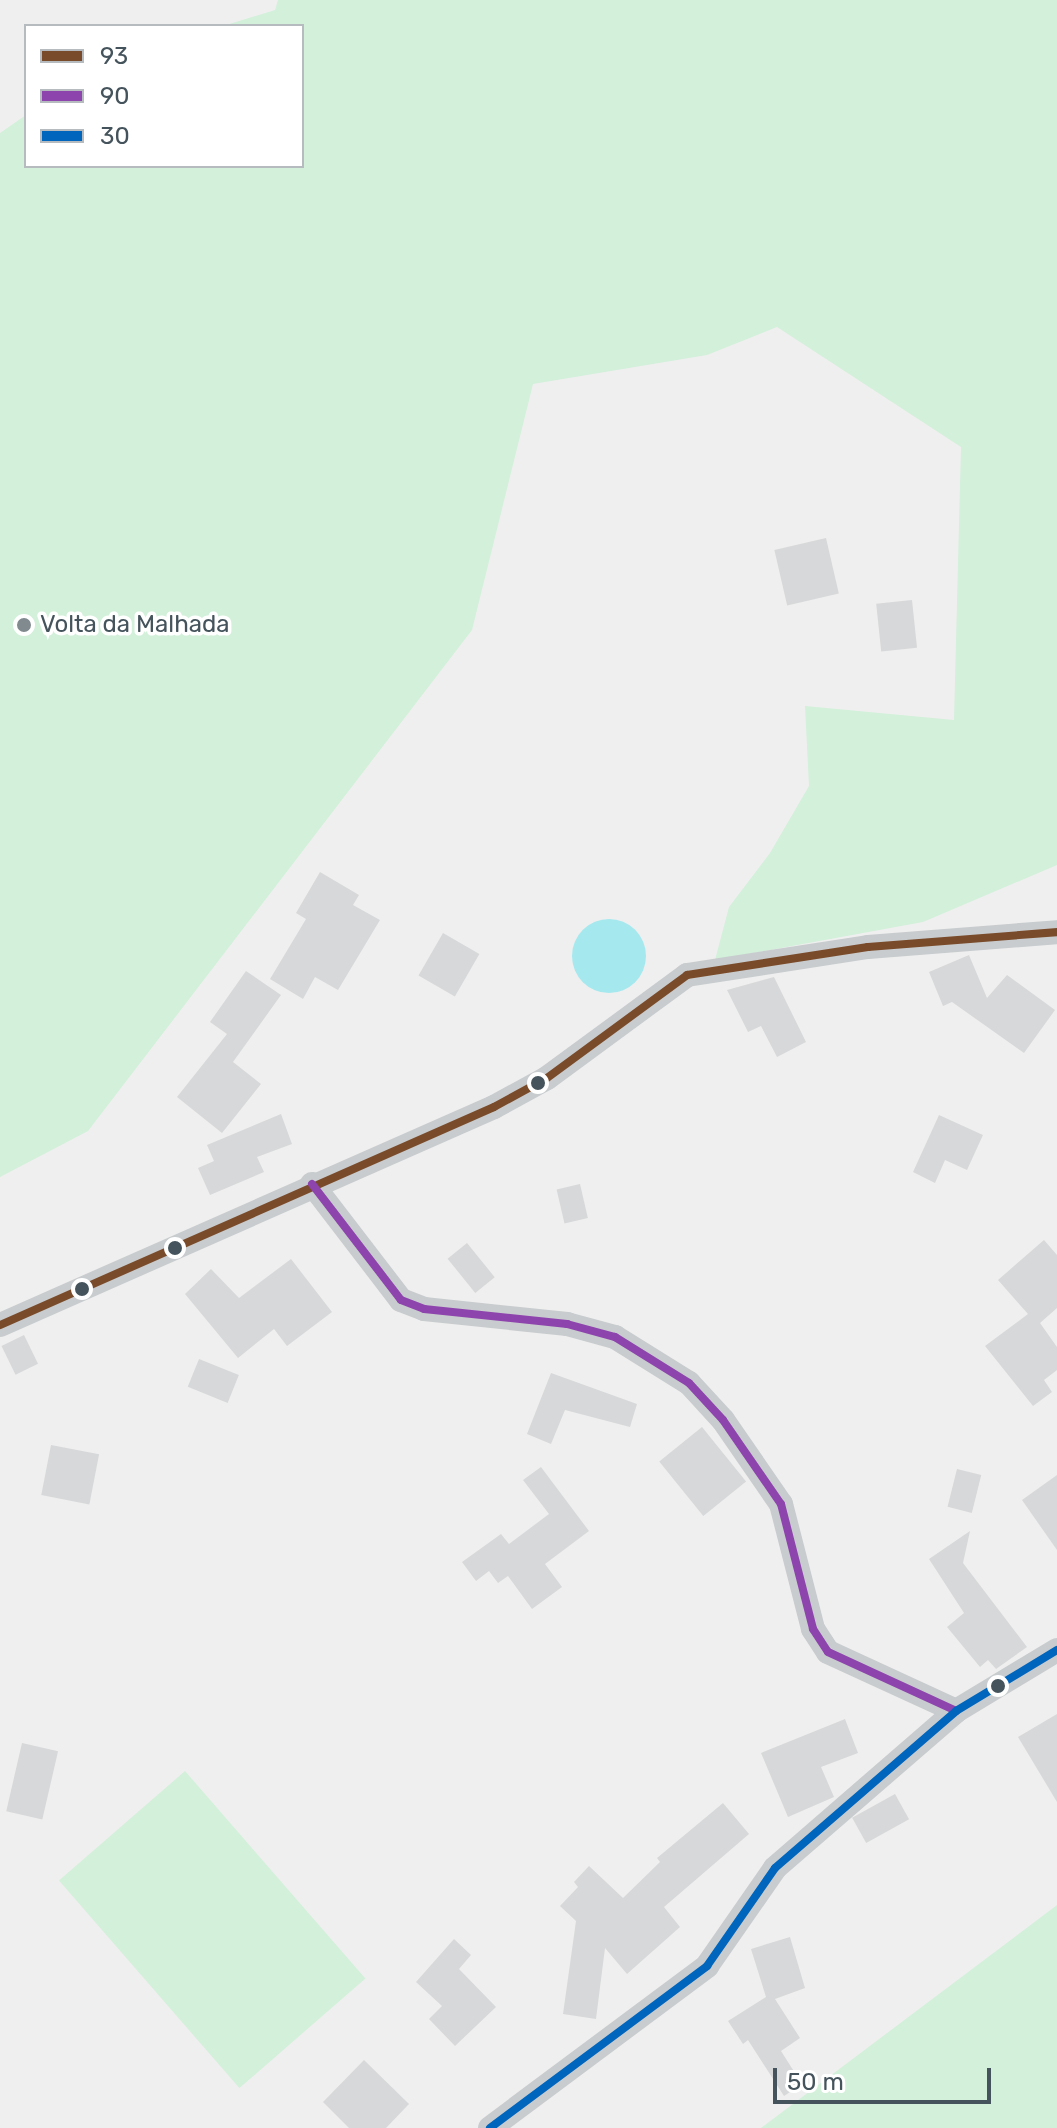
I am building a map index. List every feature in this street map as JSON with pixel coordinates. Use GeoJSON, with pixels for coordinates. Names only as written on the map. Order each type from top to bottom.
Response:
{"type":"FeatureCollection","features":[{"type":"Feature","properties":{"kind":"street"},"geometry":{"type":"LineString","coordinates":[[0,1325],[312,1184],[494,1107],[547,1078],[687,975],[868,947],[1057,932]]}},
{"type":"Feature","properties":{"kind":"street"},"geometry":{"type":"LineString","coordinates":[[312,1184],[401,1300],[424,1309],[567,1324],[615,1337],[689,1383],[723,1420],[781,1504],[813,1629],[828,1652],[850,1667],[956,1711]]}},
{"type":"Feature","properties":{"kind":"street"},"geometry":{"type":"LineString","coordinates":[[490,2128],[707,1966],[775,1868],[956,1711],[1057,1650]]}},
{"type":"Feature","properties":{"kind":"green space"},"geometry":{"type":"Polygon","coordinates":[[[278,0],[1057,0],[1057,865],[923,922],[715,960],[729,907],[770,853],[809,786],[805,706],[954,720],[961,447],[777,327],[707,355],[533,384],[472,630],[88,1131],[0,1177],[0,133],[24,116],[24,168],[304,168],[304,24],[230,24],[275,10],[278,0]]]}},
{"type":"Feature","properties":{"kind":"green space"},"geometry":{"type":"Polygon","coordinates":[[[185,1771],[365,1979],[239,2088],[59,1881],[185,1771]]]}},
{"type":"Feature","properties":{"kind":"green space"},"geometry":{"type":"Polygon","coordinates":[[[1057,1905],[1057,2128],[761,2128],[1057,1905]]]}},
{"type":"Feature","properties":{"kind":"water"},"geometry":{"type":"Polygon","coordinates":[[[602,919],[616,919],[630,925],[640,935],[646,956],[644,970],[630,987],[616,993],[602,993],[588,987],[578,977],[572,963],[572,949],[578,935],[588,925],[602,919]]]}},
{"type":"Feature","properties":{"kind":"building"},"geometry":{"type":"Polygon","coordinates":[[[826,538],[839,594],[787,605],[774,550],[826,538]]]}},
{"type":"Feature","properties":{"kind":"building"},"geometry":{"type":"Polygon","coordinates":[[[912,600],[917,648],[881,652],[876,604],[912,600]]]}},
{"type":"Feature","properties":{"kind":"building"},"geometry":{"type":"Polygon","coordinates":[[[320,872],[359,895],[353,905],[380,920],[338,990],[315,977],[303,999],[270,979],[306,919],[296,913],[320,872]]]}},
{"type":"Feature","properties":{"kind":"building"},"geometry":{"type":"Polygon","coordinates":[[[443,933],[479,954],[455,996],[418,975],[443,933]]]}},
{"type":"Feature","properties":{"kind":"building"},"geometry":{"type":"Polygon","coordinates":[[[969,955],[987,998],[1007,975],[1055,1010],[1024,1053],[952,1002],[943,1006],[929,972],[969,955]]]}},
{"type":"Feature","properties":{"kind":"building"},"geometry":{"type":"Polygon","coordinates":[[[246,971],[281,995],[233,1062],[261,1084],[222,1133],[177,1097],[227,1034],[210,1022],[246,971]]]}},
{"type":"Feature","properties":{"kind":"building"},"geometry":{"type":"Polygon","coordinates":[[[774,977],[806,1042],[777,1057],[761,1026],[748,1032],[727,990],[774,977]]]}},
{"type":"Feature","properties":{"kind":"building"},"geometry":{"type":"Polygon","coordinates":[[[281,1114],[292,1144],[257,1157],[264,1172],[210,1195],[198,1168],[214,1161],[207,1145],[281,1114]]]}},
{"type":"Feature","properties":{"kind":"building"},"geometry":{"type":"Polygon","coordinates":[[[939,1115],[983,1135],[967,1170],[945,1160],[935,1183],[913,1172],[939,1115]]]}},
{"type":"Feature","properties":{"kind":"building"},"geometry":{"type":"Polygon","coordinates":[[[580,1184],[588,1218],[564,1224],[557,1189],[580,1184]]]}},
{"type":"Feature","properties":{"kind":"building"},"geometry":{"type":"Polygon","coordinates":[[[1044,1240],[1057,1255],[1057,1308],[1040,1323],[1057,1347],[1057,1370],[1044,1380],[1052,1392],[1033,1406],[985,1346],[1028,1314],[998,1280],[1044,1240]]]}},
{"type":"Feature","properties":{"kind":"building"},"geometry":{"type":"Polygon","coordinates":[[[467,1243],[495,1277],[475,1293],[448,1259],[467,1243]]]}},
{"type":"Feature","properties":{"kind":"building"},"geometry":{"type":"Polygon","coordinates":[[[291,1259],[332,1312],[287,1346],[274,1329],[238,1358],[185,1294],[211,1269],[239,1298],[291,1259]]]}},
{"type":"Feature","properties":{"kind":"building"},"geometry":{"type":"Polygon","coordinates":[[[24,1335],[38,1364],[16,1375],[2,1346],[24,1335]]]}},
{"type":"Feature","properties":{"kind":"building"},"geometry":{"type":"Polygon","coordinates":[[[199,1359],[239,1375],[228,1403],[188,1387],[199,1359]]]}},
{"type":"Feature","properties":{"kind":"building"},"geometry":{"type":"Polygon","coordinates":[[[551,1373],[637,1404],[630,1427],[565,1410],[551,1444],[527,1434],[551,1373]]]}},
{"type":"Feature","properties":{"kind":"building"},"geometry":{"type":"Polygon","coordinates":[[[702,1427],[746,1481],[703,1516],[659,1462],[702,1427]]]}},
{"type":"Feature","properties":{"kind":"building"},"geometry":{"type":"Polygon","coordinates":[[[51,1445],[99,1454],[89,1504],[41,1495],[51,1445]]]}},
{"type":"Feature","properties":{"kind":"building"},"geometry":{"type":"Polygon","coordinates":[[[541,1467],[589,1531],[545,1564],[562,1587],[532,1609],[508,1576],[498,1583],[489,1571],[476,1581],[462,1562],[501,1534],[509,1544],[549,1514],[523,1480],[541,1467]]]}},
{"type":"Feature","properties":{"kind":"building"},"geometry":{"type":"Polygon","coordinates":[[[957,1469],[981,1475],[972,1513],[948,1507],[957,1469]]]}},
{"type":"Feature","properties":{"kind":"building"},"geometry":{"type":"Polygon","coordinates":[[[1057,1475],[1057,1550],[1022,1500],[1057,1475]]]}},
{"type":"Feature","properties":{"kind":"building"},"geometry":{"type":"Polygon","coordinates":[[[970,1531],[963,1563],[1027,1647],[996,1669],[988,1660],[980,1667],[947,1627],[964,1613],[929,1559],[970,1531]]]}},
{"type":"Feature","properties":{"kind":"building"},"geometry":{"type":"Polygon","coordinates":[[[1057,1714],[1057,1802],[1018,1737],[1057,1714]]]}},
{"type":"Feature","properties":{"kind":"building"},"geometry":{"type":"Polygon","coordinates":[[[845,1719],[858,1753],[821,1767],[834,1797],[788,1817],[761,1753],[845,1719]]]}},
{"type":"Feature","properties":{"kind":"building"},"geometry":{"type":"Polygon","coordinates":[[[22,1743],[58,1751],[42,1820],[6,1811],[22,1743]]]}},
{"type":"Feature","properties":{"kind":"building"},"geometry":{"type":"Polygon","coordinates":[[[895,1794],[909,1819],[866,1843],[852,1818],[895,1794]]]}},
{"type":"Feature","properties":{"kind":"building"},"geometry":{"type":"Polygon","coordinates":[[[723,1803],[749,1834],[664,1907],[680,1927],[627,1974],[605,1948],[596,2019],[563,2014],[576,1921],[560,1906],[578,1887],[574,1882],[589,1866],[623,1898],[660,1862],[657,1858],[723,1803]]]}},
{"type":"Feature","properties":{"kind":"building"},"geometry":{"type":"Polygon","coordinates":[[[790,1937],[805,1988],[775,1999],[800,2038],[781,2051],[802,2084],[784,2096],[748,2040],[743,2044],[728,2021],[766,1997],[751,1949],[790,1937]]]}},
{"type":"Feature","properties":{"kind":"building"},"geometry":{"type":"Polygon","coordinates":[[[454,1939],[471,1955],[459,1969],[496,2007],[455,2046],[429,2019],[442,2006],[416,1982],[454,1939]]]}},
{"type":"Feature","properties":{"kind":"building"},"geometry":{"type":"Polygon","coordinates":[[[364,2060],[409,2104],[386,2128],[349,2128],[323,2102],[364,2060]]]}},
{"type":"Feature","properties":{"kind":"transit line","name":"93"},"geometry":{"type":"LineString","coordinates":[[0,1325],[494,1107],[547,1078],[687,975],[868,947],[1057,932]]}},
{"type":"Feature","properties":{"kind":"transit line","name":"90"},"geometry":{"type":"LineString","coordinates":[[312,1184],[401,1300],[424,1309],[567,1324],[615,1337],[689,1383],[723,1420],[781,1504],[813,1629],[828,1652],[956,1711]]}},
{"type":"Feature","properties":{"kind":"transit line","name":"30"},"geometry":{"type":"LineString","coordinates":[[490,2128],[707,1966],[775,1868],[956,1711],[1057,1650]]}},
{"type":"Feature","properties":{"kind":"place","name":"Volta da Malhada"},"geometry":{"type":"Point","coordinates":[24,625]}}]}
